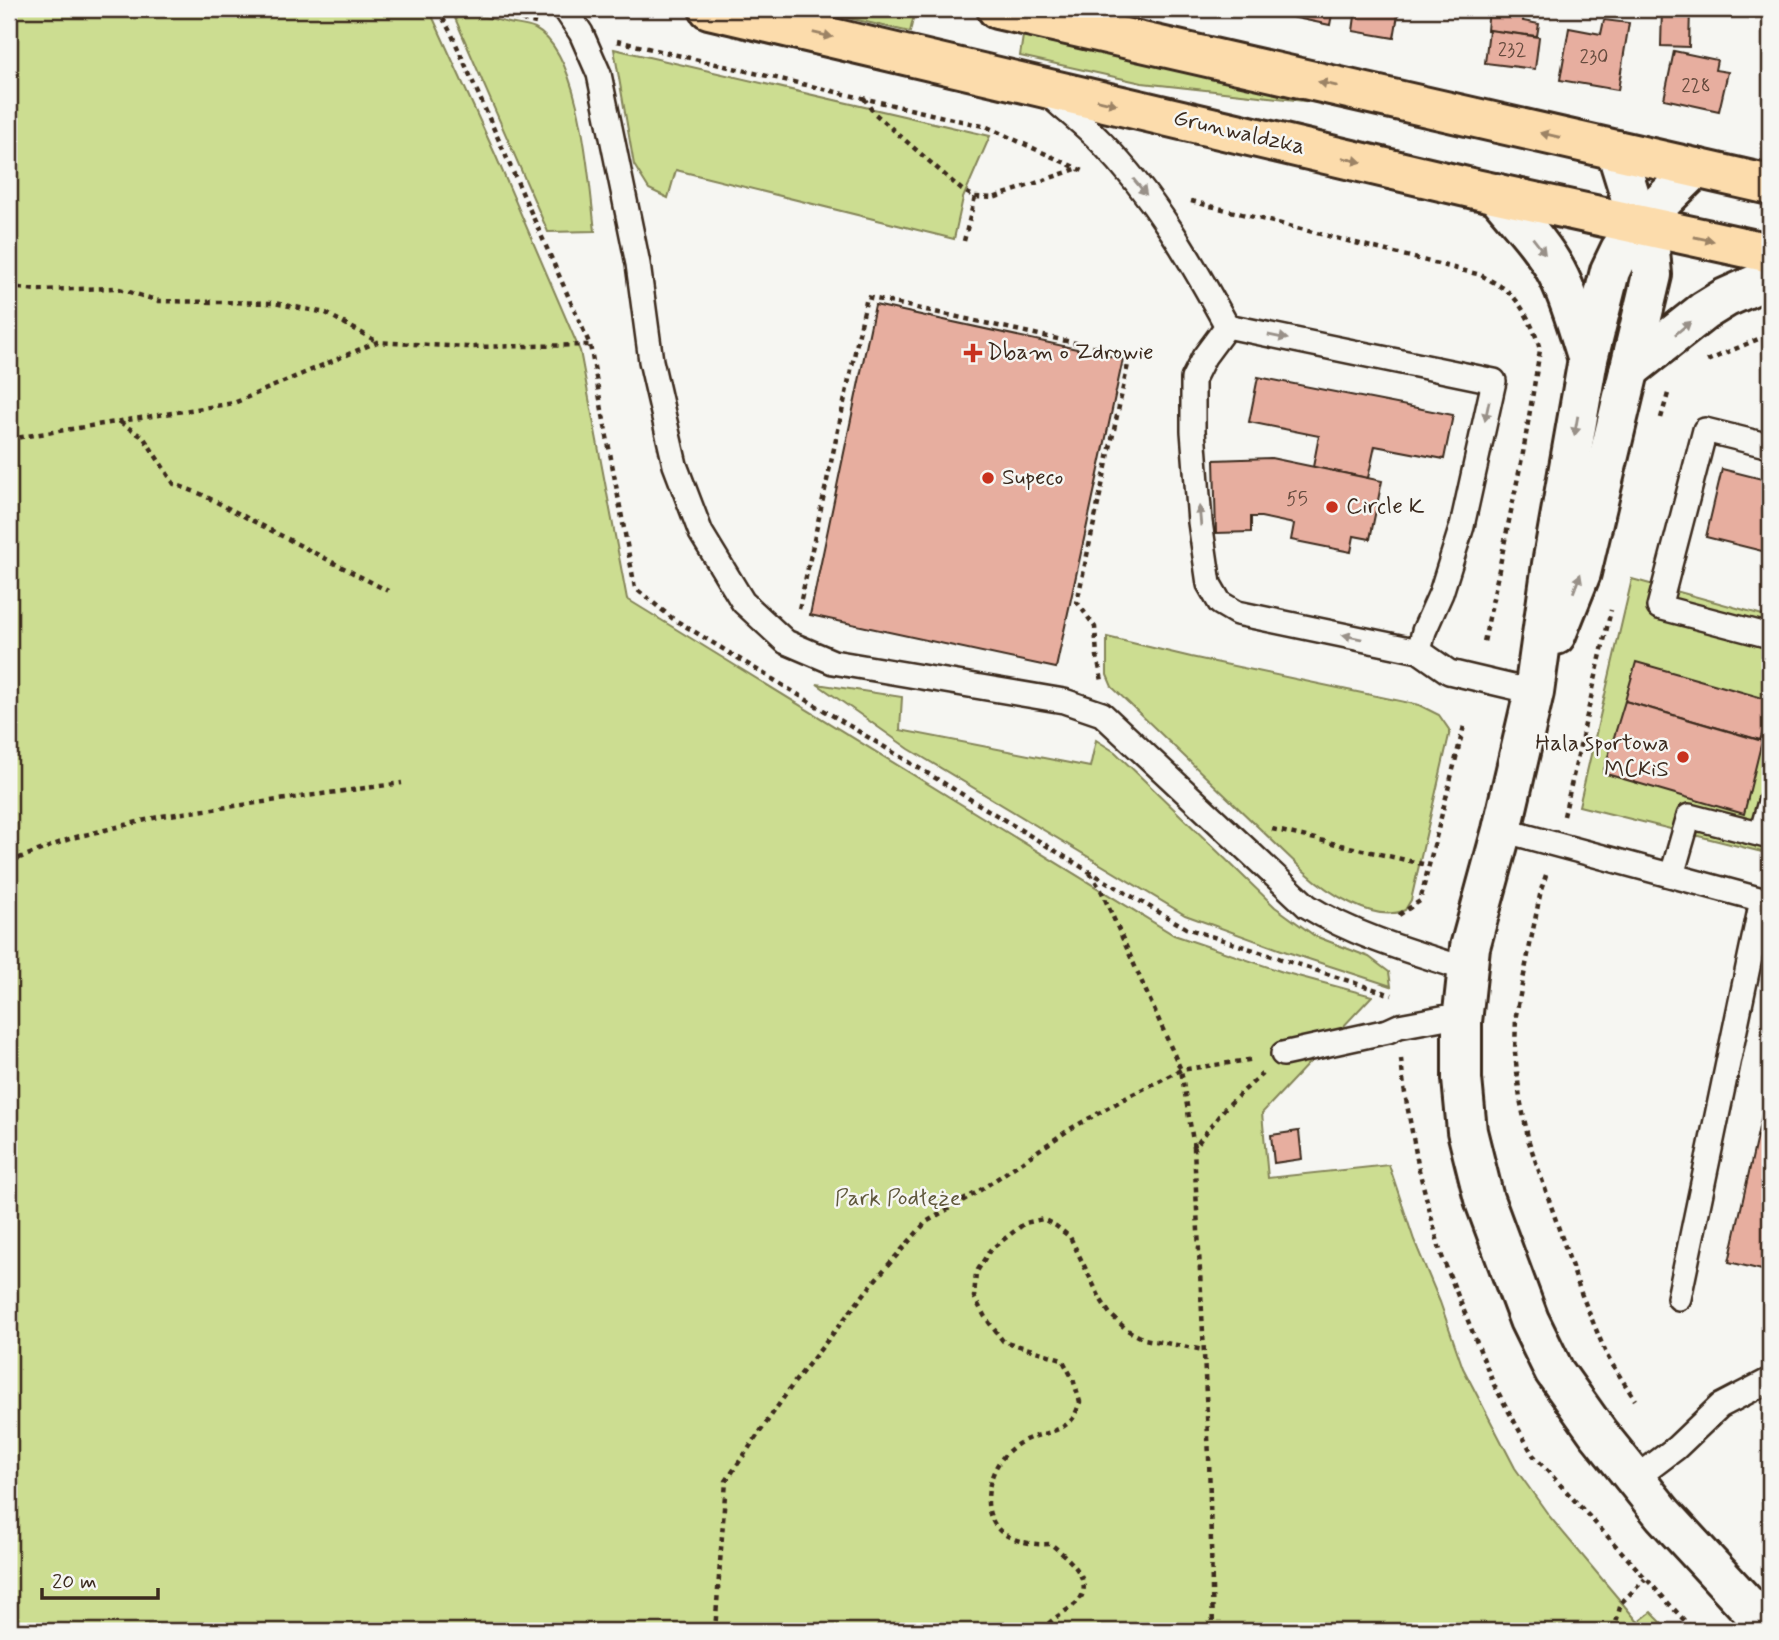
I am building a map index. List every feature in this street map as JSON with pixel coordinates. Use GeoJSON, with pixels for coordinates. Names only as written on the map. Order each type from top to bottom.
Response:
{"type":"FeatureCollection","features":[{"type":"Feature","properties":{"kind":"main road","name":"Grunwaldzka"},"geometry":{"type":"LineString","coordinates":[[709,9],[1496,193],[1770,253]]}},
{"type":"Feature","properties":{"kind":"main road"},"geometry":{"type":"LineString","coordinates":[[997,9],[1770,186]]}},
{"type":"Feature","properties":{"kind":"street"},"geometry":{"type":"LineString","coordinates":[[1534,692],[1581,573],[1652,275],[1650,250],[1616,150]]}},
{"type":"Feature","properties":{"kind":"street"},"geometry":{"type":"LineString","coordinates":[[1696,168],[1639,224],[1620,250],[1610,271],[1588,359],[1552,564],[1534,692],[1466,969],[1462,1079],[1467,1131],[1484,1199],[1529,1320],[1554,1371],[1635,1479],[1702,1559],[1770,1630]]}},
{"type":"Feature","properties":{"kind":"street"},"geometry":{"type":"LineString","coordinates":[[1496,193],[1556,270],[1588,359]]}},
{"type":"Feature","properties":{"kind":"street"},"geometry":{"type":"LineString","coordinates":[[1629,370],[1704,311],[1725,298],[1770,278]]}},
{"type":"Feature","properties":{"kind":"lane"},"geometry":{"type":"LineString","coordinates":[[565,9],[582,33],[598,74],[638,264],[651,361],[675,465],[702,533],[743,602],[786,642],[833,662],[1064,701],[1101,714],[1307,906],[1342,925],[1406,950],[1466,969]]}},
{"type":"Feature","properties":{"kind":"lane"},"geometry":{"type":"LineString","coordinates":[[1041,87],[1100,141],[1142,190],[1165,220],[1227,326],[1494,381],[1462,526],[1419,651]]}},
{"type":"Feature","properties":{"kind":"lane"},"geometry":{"type":"LineString","coordinates":[[1227,326],[1204,357],[1193,379],[1193,431],[1204,558],[1209,584],[1220,603],[1237,613],[1419,651],[1449,672],[1534,692]]}},
{"type":"Feature","properties":{"kind":"lane"},"geometry":{"type":"LineString","coordinates":[[1770,446],[1705,429],[1659,607],[1770,636]]}},
{"type":"Feature","properties":{"kind":"lane"},"geometry":{"type":"LineString","coordinates":[[1672,875],[1689,816],[1766,835],[1770,802]]}},
{"type":"Feature","properties":{"kind":"lane"},"geometry":{"type":"LineString","coordinates":[[1502,830],[1766,901],[1679,1298]]}},
{"type":"Feature","properties":{"kind":"lane"},"geometry":{"type":"LineString","coordinates":[[1283,1054],[1388,1031],[1399,1026],[1463,1014]]}},
{"type":"Feature","properties":{"kind":"lane"},"geometry":{"type":"LineString","coordinates":[[1635,1479],[1676,1448],[1720,1406],[1770,1380]]}},
{"type":"Feature","properties":{"kind":"path"},"geometry":{"type":"LineString","coordinates":[[438,9],[590,345],[635,588],[672,618],[1186,928],[1399,997]]}},
{"type":"Feature","properties":{"kind":"path"},"geometry":{"type":"LineString","coordinates":[[472,9],[542,25]]}},
{"type":"Feature","properties":{"kind":"path"},"geometry":{"type":"LineString","coordinates":[[612,40],[987,127],[1086,173]]}},
{"type":"Feature","properties":{"kind":"path"},"geometry":{"type":"LineString","coordinates":[[864,98],[873,113],[962,190],[975,197],[993,198],[1077,168]]}},
{"type":"Feature","properties":{"kind":"path"},"geometry":{"type":"LineString","coordinates":[[964,241],[975,197]]}},
{"type":"Feature","properties":{"kind":"path"},"geometry":{"type":"LineString","coordinates":[[1177,198],[1481,275],[1508,291],[1527,317],[1536,334],[1540,350],[1523,453],[1484,642]]}},
{"type":"Feature","properties":{"kind":"path"},"geometry":{"type":"LineString","coordinates":[[9,287],[116,288],[159,301],[274,303],[326,313],[377,342]]}},
{"type":"Feature","properties":{"kind":"path"},"geometry":{"type":"LineString","coordinates":[[799,609],[867,297],[1130,355],[1077,602],[1095,627],[1101,680],[1105,686]]}},
{"type":"Feature","properties":{"kind":"path"},"geometry":{"type":"LineString","coordinates":[[1696,366],[1770,334]]}},
{"type":"Feature","properties":{"kind":"path"},"geometry":{"type":"LineString","coordinates":[[9,439],[234,403],[377,342],[466,347],[590,345]]}},
{"type":"Feature","properties":{"kind":"path"},"geometry":{"type":"LineString","coordinates":[[1661,420],[1670,388]]}},
{"type":"Feature","properties":{"kind":"path"},"geometry":{"type":"LineString","coordinates":[[120,422],[144,438],[174,484],[201,494],[387,591]]}},
{"type":"Feature","properties":{"kind":"path"},"geometry":{"type":"LineString","coordinates":[[1613,601],[1556,844],[1541,890],[1516,1015],[1515,1053],[1520,1099],[1529,1142],[1581,1293],[1607,1356],[1635,1400]]}},
{"type":"Feature","properties":{"kind":"path"},"geometry":{"type":"LineString","coordinates":[[1391,919],[1420,901],[1465,723]]}},
{"type":"Feature","properties":{"kind":"path"},"geometry":{"type":"LineString","coordinates":[[9,862],[72,838],[162,816],[402,783]]}},
{"type":"Feature","properties":{"kind":"path"},"geometry":{"type":"LineString","coordinates":[[1270,829],[1427,865]]}},
{"type":"Feature","properties":{"kind":"path"},"geometry":{"type":"LineString","coordinates":[[1090,872],[1101,890],[1181,1070],[1194,1148],[1213,1631]]}},
{"type":"Feature","properties":{"kind":"path"},"geometry":{"type":"LineString","coordinates":[[715,1631],[726,1481],[793,1384],[876,1279],[926,1222],[979,1191],[1070,1129],[1181,1070],[1283,1054]]}},
{"type":"Feature","properties":{"kind":"path"},"geometry":{"type":"LineString","coordinates":[[1194,1148],[1225,1108],[1283,1054]]}},
{"type":"Feature","properties":{"kind":"path"},"geometry":{"type":"LineString","coordinates":[[1042,1631],[1048,1621],[1079,1600],[1083,1590],[1080,1574],[1070,1560],[1051,1544],[1038,1545],[1014,1540],[1000,1532],[989,1515],[990,1478],[1000,1459],[1012,1449],[1028,1439],[1054,1432],[1073,1419],[1080,1402],[1073,1379],[1062,1359],[1003,1341],[974,1297],[976,1273],[990,1250],[1005,1237],[1025,1223],[1043,1219],[1070,1237],[1101,1300],[1110,1314],[1127,1330],[1144,1339],[1204,1350]]}},
{"type":"Feature","properties":{"kind":"path"},"geometry":{"type":"LineString","coordinates":[[1614,1631],[1622,1603],[1645,1579]]}},
{"type":"Feature","properties":{"kind":"green space","name":"Park Podłęże"},"geometry":{"type":"Polygon","coordinates":[[[9,9],[429,9],[580,351],[627,599],[1174,935],[1283,972],[1372,996],[1262,1113],[1268,1178],[1389,1165],[1414,1240],[1440,1302],[1463,1368],[1515,1468],[1550,1517],[1638,1622],[1651,1612],[1670,1631],[9,1631],[9,9]]]}},
{"type":"Feature","properties":{"kind":"green space"},"geometry":{"type":"Polygon","coordinates":[[[451,9],[535,29],[551,43],[563,64],[573,91],[586,152],[595,231],[548,232],[451,9]]]}},
{"type":"Feature","properties":{"kind":"green space"},"geometry":{"type":"Polygon","coordinates":[[[809,9],[907,9],[915,11],[910,32],[809,9]]]}},
{"type":"Feature","properties":{"kind":"green space"},"geometry":{"type":"Polygon","coordinates":[[[1023,36],[1322,103],[1142,83],[1020,56],[1023,36]]]}},
{"type":"Feature","properties":{"kind":"green space"},"geometry":{"type":"Polygon","coordinates":[[[614,49],[990,136],[963,198],[954,239],[676,170],[668,198],[649,189],[634,165],[614,49]]]}},
{"type":"Feature","properties":{"kind":"green space"},"geometry":{"type":"Polygon","coordinates":[[[1632,579],[1770,617],[1770,822],[1762,852],[1579,806],[1632,579]]]}},
{"type":"Feature","properties":{"kind":"green space"},"geometry":{"type":"Polygon","coordinates":[[[1107,637],[1419,705],[1439,715],[1450,731],[1411,900],[1405,910],[1379,913],[1365,909],[1337,896],[1304,871],[1112,687],[1107,675],[1107,637]]]}},
{"type":"Feature","properties":{"kind":"green space"},"geometry":{"type":"Polygon","coordinates":[[[817,684],[902,697],[900,730],[1090,767],[1096,740],[1115,752],[1275,907],[1315,936],[1369,957],[1389,972],[1391,986],[1185,915],[909,749],[817,684]]]}},
{"type":"Feature","properties":{"kind":"building"},"geometry":{"type":"Polygon","coordinates":[[[1268,9],[1333,9],[1330,25],[1267,12],[1268,9]]]}},
{"type":"Feature","properties":{"kind":"building"},"geometry":{"type":"Polygon","coordinates":[[[1356,9],[1399,9],[1394,38],[1353,31],[1356,9]]]}},
{"type":"Feature","properties":{"kind":"building"},"geometry":{"type":"Polygon","coordinates":[[[1489,9],[1524,12],[1523,21],[1539,24],[1537,36],[1487,30],[1489,9]]]}},
{"type":"Feature","properties":{"kind":"building"},"geometry":{"type":"Polygon","coordinates":[[[1662,9],[1690,9],[1689,47],[1661,46],[1662,9]]]}},
{"type":"Feature","properties":{"kind":"building"},"geometry":{"type":"Polygon","coordinates":[[[1770,11],[1770,37],[1766,37],[1770,11]]]}},
{"type":"Feature","properties":{"kind":"building"},"geometry":{"type":"Polygon","coordinates":[[[1604,20],[1629,23],[1618,90],[1560,80],[1569,28],[1601,34],[1604,20]]]}},
{"type":"Feature","properties":{"kind":"building"},"geometry":{"type":"Polygon","coordinates":[[[1489,30],[1539,37],[1535,69],[1485,63],[1489,30]]]}},
{"type":"Feature","properties":{"kind":"building"},"geometry":{"type":"Polygon","coordinates":[[[1674,51],[1717,60],[1715,70],[1728,72],[1719,111],[1664,99],[1674,51]]]}},
{"type":"Feature","properties":{"kind":"building"},"geometry":{"type":"Polygon","coordinates":[[[875,305],[1123,359],[1056,668],[810,615],[875,305]]]}},
{"type":"Feature","properties":{"kind":"building"},"geometry":{"type":"Polygon","coordinates":[[[1258,377],[1453,415],[1444,459],[1375,446],[1368,478],[1313,467],[1319,436],[1249,422],[1258,377]]]}},
{"type":"Feature","properties":{"kind":"building"},"geometry":{"type":"Polygon","coordinates":[[[1271,458],[1382,481],[1370,539],[1354,536],[1351,552],[1291,540],[1294,524],[1261,517],[1251,517],[1251,532],[1216,533],[1214,460],[1271,458]]]}},
{"type":"Feature","properties":{"kind":"building"},"geometry":{"type":"Polygon","coordinates":[[[1722,469],[1770,481],[1770,553],[1706,537],[1722,469]]]}},
{"type":"Feature","properties":{"kind":"building"},"geometry":{"type":"Polygon","coordinates":[[[1636,662],[1770,700],[1770,713],[1760,740],[1625,701],[1636,662]]]}},
{"type":"Feature","properties":{"kind":"building","name":"Hala sportowa MCKiS"},"geometry":{"type":"Polygon","coordinates":[[[1625,701],[1762,741],[1744,814],[1603,773],[1625,701]]]}},
{"type":"Feature","properties":{"kind":"building"},"geometry":{"type":"Polygon","coordinates":[[[1770,1078],[1770,1272],[1729,1262],[1770,1078]]]}},
{"type":"Feature","properties":{"kind":"building"},"geometry":{"type":"Polygon","coordinates":[[[1299,1131],[1302,1159],[1274,1163],[1271,1135],[1299,1131]]]}},
{"type":"Feature","properties":{"kind":"place","name":"Dbam o Zdrowie"},"geometry":{"type":"Point","coordinates":[973,353]}},
{"type":"Feature","properties":{"kind":"place","name":"Supeco"},"geometry":{"type":"Point","coordinates":[988,478]}},
{"type":"Feature","properties":{"kind":"place","name":"Circle K"},"geometry":{"type":"Point","coordinates":[1332,507]}},
{"type":"Feature","properties":{"kind":"place","name":"Hala sportowa MCKiS"},"geometry":{"type":"Point","coordinates":[1683,757]}}]}
